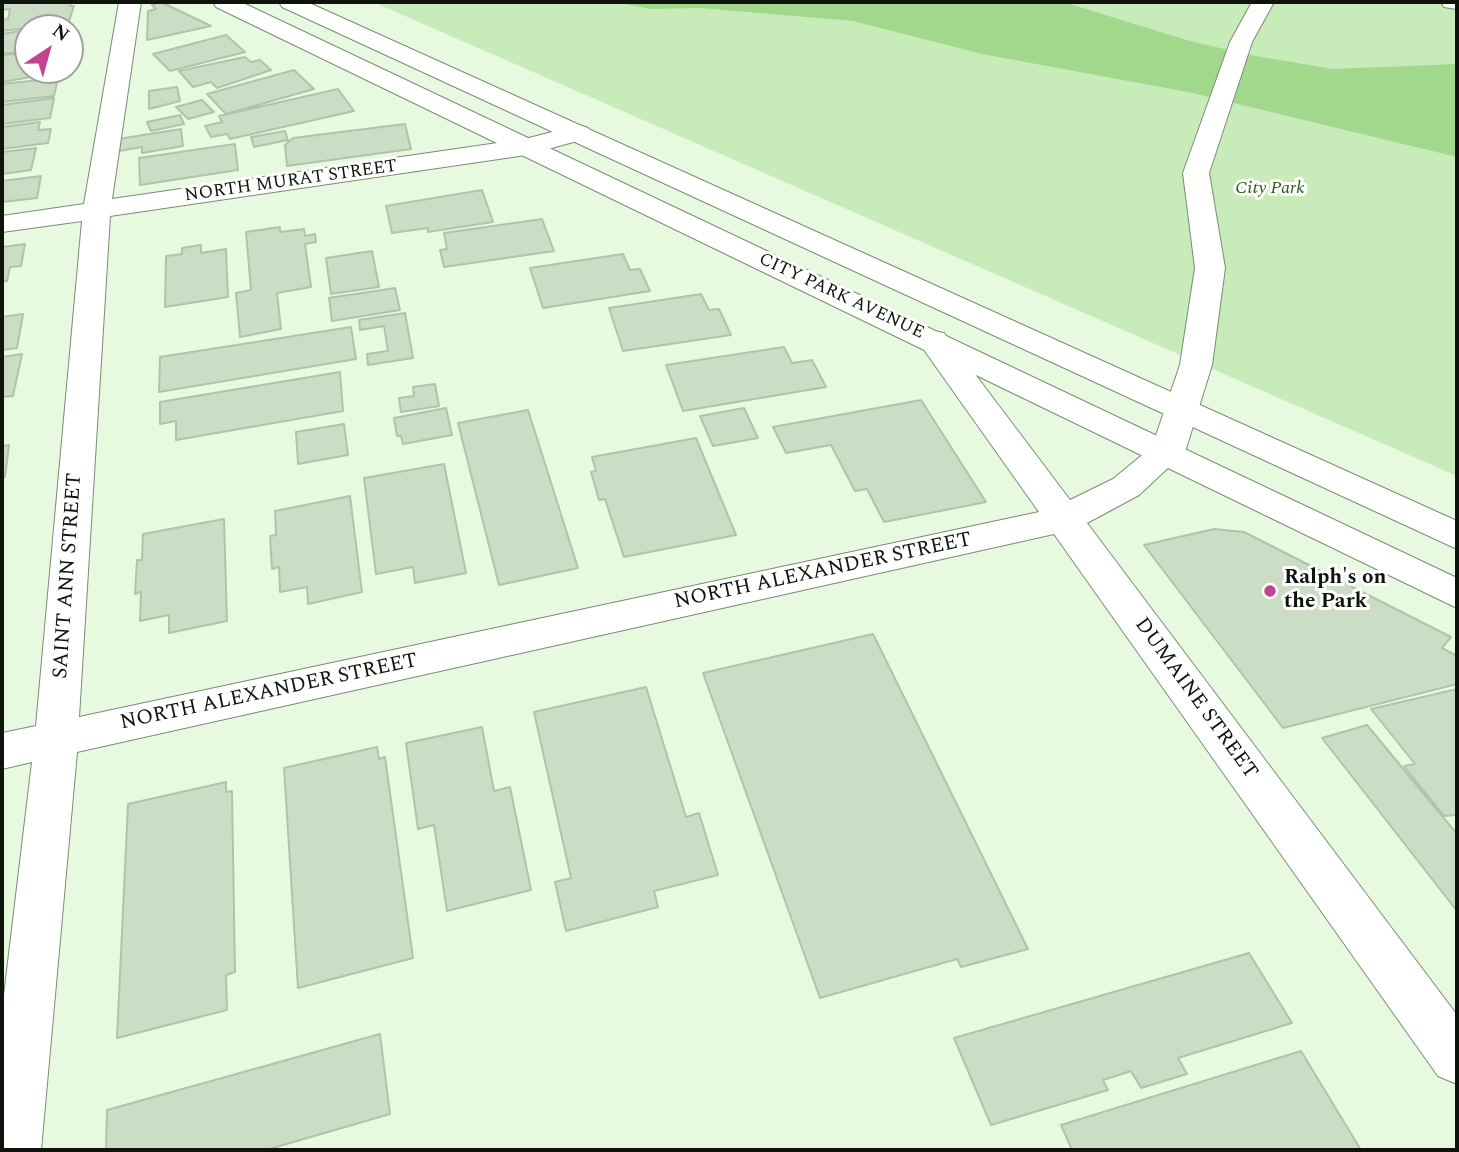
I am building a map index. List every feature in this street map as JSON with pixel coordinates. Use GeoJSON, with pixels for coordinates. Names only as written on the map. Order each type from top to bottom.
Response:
{"type":"FeatureCollection","features":[{"type":"Feature","properties":{"kind":"street","name":"SAINT ANN STREET"},"geometry":{"type":"LineString","coordinates":[[13,1150],[56,740],[97,211],[130,2]]}},
{"type":"Feature","properties":{"kind":"street","name":"CITY PARK AVENUE"},"geometry":{"type":"LineString","coordinates":[[224,2],[1167,452],[1457,594]]}},
{"type":"Feature","properties":{"kind":"street","name":"CITY PARK AVENUE"},"geometry":{"type":"LineString","coordinates":[[290,2],[1457,536]]}},
{"type":"Feature","properties":{"kind":"street","name":"NORTH ALEXANDER STREET"},"geometry":{"type":"LineString","coordinates":[[2,751],[1064,519],[1126,487],[1167,452],[1183,411],[1196,365],[1210,268],[1196,173],[1241,42],[1264,2]]}},
{"type":"Feature","properties":{"kind":"street","name":"NORTH MURAT STREET"},"geometry":{"type":"LineString","coordinates":[[2,224],[526,147],[579,133]]}},
{"type":"Feature","properties":{"kind":"street","name":"DUMAINE STREET"},"geometry":{"type":"LineString","coordinates":[[933,340],[1457,1058]]}},
{"type":"Feature","properties":{"kind":"green space","name":"City Park"},"geometry":{"type":"Polygon","coordinates":[[[373,2],[1457,2],[1457,476],[373,2]]]}},
{"type":"Feature","properties":{"kind":"shaded area"},"geometry":{"type":"Polygon","coordinates":[[[614,2],[1063,2],[1190,41],[1250,55],[1333,69],[1457,64],[1457,157],[1188,92],[982,54],[853,21],[700,8],[651,9],[614,2]]]}},
{"type":"Feature","properties":{"kind":"building"},"geometry":{"type":"Polygon","coordinates":[[[2,2],[71,2],[70,6],[74,6],[71,14],[14,14],[14,30],[2,31],[2,20],[8,19],[10,9],[2,10],[2,2]]]}},
{"type":"Feature","properties":{"kind":"building"},"geometry":{"type":"Polygon","coordinates":[[[161,2],[211,26],[147,40],[148,11],[156,9],[152,5],[161,2]]]}},
{"type":"Feature","properties":{"kind":"building"},"geometry":{"type":"Polygon","coordinates":[[[14,32],[14,53],[2,54],[2,34],[14,32]]]}},
{"type":"Feature","properties":{"kind":"building"},"geometry":{"type":"Polygon","coordinates":[[[226,35],[245,52],[170,71],[153,54],[226,35]]]}},
{"type":"Feature","properties":{"kind":"building"},"geometry":{"type":"Polygon","coordinates":[[[14,54],[14,80],[2,82],[2,55],[14,54]]]}},
{"type":"Feature","properties":{"kind":"building"},"geometry":{"type":"Polygon","coordinates":[[[245,57],[251,62],[260,60],[271,70],[217,88],[211,82],[193,87],[179,71],[245,57]]]}},
{"type":"Feature","properties":{"kind":"building"},"geometry":{"type":"Polygon","coordinates":[[[294,70],[314,89],[226,114],[207,94],[294,70]]]}},
{"type":"Feature","properties":{"kind":"building"},"geometry":{"type":"Polygon","coordinates":[[[2,84],[57,84],[54,96],[2,102],[2,84]]]}},
{"type":"Feature","properties":{"kind":"building"},"geometry":{"type":"Polygon","coordinates":[[[177,87],[180,101],[149,109],[149,91],[177,87]]]}},
{"type":"Feature","properties":{"kind":"building"},"geometry":{"type":"Polygon","coordinates":[[[338,89],[354,111],[230,139],[227,134],[211,137],[205,126],[222,122],[219,116],[338,89]]]}},
{"type":"Feature","properties":{"kind":"building"},"geometry":{"type":"Polygon","coordinates":[[[54,98],[50,118],[2,124],[2,105],[54,98]]]}},
{"type":"Feature","properties":{"kind":"building"},"geometry":{"type":"Polygon","coordinates":[[[202,100],[214,112],[188,119],[176,107],[202,100]]]}},
{"type":"Feature","properties":{"kind":"building"},"geometry":{"type":"Polygon","coordinates":[[[180,115],[184,124],[151,131],[147,122],[180,115]]]}},
{"type":"Feature","properties":{"kind":"building"},"geometry":{"type":"Polygon","coordinates":[[[40,122],[38,130],[51,129],[48,143],[2,149],[2,127],[40,122]]]}},
{"type":"Feature","properties":{"kind":"building"},"geometry":{"type":"Polygon","coordinates":[[[405,124],[411,149],[287,166],[285,145],[293,138],[405,124]]]}},
{"type":"Feature","properties":{"kind":"building"},"geometry":{"type":"Polygon","coordinates":[[[181,129],[183,146],[142,153],[142,147],[119,151],[118,139],[181,129]]]}},
{"type":"Feature","properties":{"kind":"building"},"geometry":{"type":"Polygon","coordinates":[[[285,131],[288,140],[254,147],[251,137],[285,131]]]}},
{"type":"Feature","properties":{"kind":"building"},"geometry":{"type":"Polygon","coordinates":[[[235,144],[238,170],[140,185],[139,158],[235,144]]]}},
{"type":"Feature","properties":{"kind":"building"},"geometry":{"type":"Polygon","coordinates":[[[36,148],[31,170],[2,174],[2,152],[36,148]]]}},
{"type":"Feature","properties":{"kind":"building"},"geometry":{"type":"Polygon","coordinates":[[[41,176],[37,198],[2,202],[2,181],[41,176]]]}},
{"type":"Feature","properties":{"kind":"building"},"geometry":{"type":"Polygon","coordinates":[[[482,190],[493,222],[428,232],[428,228],[392,233],[386,206],[482,190]]]}},
{"type":"Feature","properties":{"kind":"building"},"geometry":{"type":"Polygon","coordinates":[[[542,219],[554,251],[444,267],[440,250],[447,249],[444,233],[542,219]]]}},
{"type":"Feature","properties":{"kind":"building"},"geometry":{"type":"Polygon","coordinates":[[[280,227],[280,232],[304,229],[305,236],[315,234],[316,242],[305,244],[311,287],[277,293],[281,329],[240,337],[236,293],[251,290],[246,232],[280,227]]]}},
{"type":"Feature","properties":{"kind":"building"},"geometry":{"type":"Polygon","coordinates":[[[25,244],[21,266],[10,267],[7,281],[2,282],[2,247],[25,244]]]}},
{"type":"Feature","properties":{"kind":"building"},"geometry":{"type":"Polygon","coordinates":[[[201,245],[201,253],[226,249],[228,297],[165,307],[166,256],[182,254],[182,248],[201,245]]]}},
{"type":"Feature","properties":{"kind":"building"},"geometry":{"type":"Polygon","coordinates":[[[372,251],[379,287],[331,294],[326,258],[372,251]]]}},
{"type":"Feature","properties":{"kind":"building"},"geometry":{"type":"Polygon","coordinates":[[[623,254],[630,270],[640,269],[650,291],[543,308],[530,268],[623,254]]]}},
{"type":"Feature","properties":{"kind":"building"},"geometry":{"type":"Polygon","coordinates":[[[395,288],[400,310],[332,321],[329,298],[395,288]]]}},
{"type":"Feature","properties":{"kind":"building"},"geometry":{"type":"Polygon","coordinates":[[[701,294],[709,310],[719,309],[731,335],[623,351],[609,308],[701,294]]]}},
{"type":"Feature","properties":{"kind":"building"},"geometry":{"type":"Polygon","coordinates":[[[405,313],[413,358],[368,365],[367,354],[388,351],[384,326],[360,330],[359,320],[405,313]]]}},
{"type":"Feature","properties":{"kind":"building"},"geometry":{"type":"Polygon","coordinates":[[[23,314],[17,348],[2,350],[2,317],[23,314]]]}},
{"type":"Feature","properties":{"kind":"building"},"geometry":{"type":"Polygon","coordinates":[[[351,327],[356,359],[159,392],[160,357],[351,327]]]}},
{"type":"Feature","properties":{"kind":"building"},"geometry":{"type":"Polygon","coordinates":[[[784,347],[792,363],[812,360],[826,387],[683,411],[666,365],[784,347]]]}},
{"type":"Feature","properties":{"kind":"building"},"geometry":{"type":"Polygon","coordinates":[[[22,354],[13,396],[2,397],[2,357],[22,354]]]}},
{"type":"Feature","properties":{"kind":"building"},"geometry":{"type":"Polygon","coordinates":[[[340,372],[343,411],[176,440],[176,421],[160,424],[160,402],[340,372]]]}},
{"type":"Feature","properties":{"kind":"building"},"geometry":{"type":"Polygon","coordinates":[[[435,384],[439,406],[401,412],[399,398],[414,396],[413,387],[435,384]]]}},
{"type":"Feature","properties":{"kind":"building"},"geometry":{"type":"Polygon","coordinates":[[[921,400],[986,502],[884,522],[867,489],[855,491],[831,445],[786,453],[773,427],[921,400]]]}},
{"type":"Feature","properties":{"kind":"building"},"geometry":{"type":"Polygon","coordinates":[[[446,408],[452,435],[403,444],[401,436],[397,436],[394,418],[446,408]]]}},
{"type":"Feature","properties":{"kind":"building"},"geometry":{"type":"Polygon","coordinates":[[[744,408],[758,438],[713,446],[700,416],[744,408]]]}},
{"type":"Feature","properties":{"kind":"building"},"geometry":{"type":"Polygon","coordinates":[[[528,410],[578,568],[499,585],[458,423],[528,410]]]}},
{"type":"Feature","properties":{"kind":"building"},"geometry":{"type":"Polygon","coordinates":[[[344,424],[348,455],[298,464],[296,432],[344,424]]]}},
{"type":"Feature","properties":{"kind":"building"},"geometry":{"type":"Polygon","coordinates":[[[696,438],[736,535],[624,557],[605,499],[599,500],[591,472],[596,471],[592,457],[696,438]]]}},
{"type":"Feature","properties":{"kind":"building"},"geometry":{"type":"Polygon","coordinates":[[[9,445],[5,477],[2,478],[2,446],[9,445]]]}},
{"type":"Feature","properties":{"kind":"building"},"geometry":{"type":"Polygon","coordinates":[[[444,464],[466,573],[415,583],[413,567],[376,574],[364,478],[444,464]]]}},
{"type":"Feature","properties":{"kind":"building"},"geometry":{"type":"Polygon","coordinates":[[[350,496],[362,592],[308,604],[307,587],[280,592],[279,567],[272,569],[270,536],[276,535],[275,511],[350,496]]]}},
{"type":"Feature","properties":{"kind":"building"},"geometry":{"type":"Polygon","coordinates":[[[224,519],[227,621],[169,633],[169,615],[140,621],[141,592],[135,594],[137,560],[142,560],[143,534],[224,519]]]}},
{"type":"Feature","properties":{"kind":"building","name":"Ralph's on the Park"},"geometry":{"type":"Polygon","coordinates":[[[1214,529],[1244,532],[1451,637],[1442,648],[1457,656],[1457,684],[1283,728],[1144,545],[1214,529]]]}},
{"type":"Feature","properties":{"kind":"building"},"geometry":{"type":"Polygon","coordinates":[[[873,634],[1028,949],[961,967],[957,959],[820,998],[703,673],[873,634]]]}},
{"type":"Feature","properties":{"kind":"building"},"geometry":{"type":"Polygon","coordinates":[[[646,687],[686,817],[699,813],[718,875],[654,891],[658,907],[566,931],[555,882],[571,878],[534,712],[646,687]]]}},
{"type":"Feature","properties":{"kind":"building"},"geometry":{"type":"Polygon","coordinates":[[[1457,689],[1457,815],[1444,816],[1404,766],[1415,764],[1371,709],[1457,689]]]}},
{"type":"Feature","properties":{"kind":"building"},"geometry":{"type":"Polygon","coordinates":[[[1367,725],[1457,834],[1457,911],[1322,738],[1367,725]]]}},
{"type":"Feature","properties":{"kind":"building"},"geometry":{"type":"Polygon","coordinates":[[[482,727],[494,791],[510,787],[531,890],[447,911],[434,825],[418,829],[406,743],[482,727]]]}},
{"type":"Feature","properties":{"kind":"building"},"geometry":{"type":"Polygon","coordinates":[[[377,747],[379,759],[385,757],[413,958],[298,988],[284,768],[377,747]]]}},
{"type":"Feature","properties":{"kind":"building"},"geometry":{"type":"Polygon","coordinates":[[[226,782],[226,792],[232,791],[235,972],[226,975],[227,1010],[117,1038],[128,804],[226,782]]]}},
{"type":"Feature","properties":{"kind":"building"},"geometry":{"type":"Polygon","coordinates":[[[1249,953],[1292,1023],[1178,1058],[1187,1074],[1141,1088],[1131,1071],[1103,1080],[1108,1090],[991,1125],[954,1038],[1249,953]]]}},
{"type":"Feature","properties":{"kind":"building"},"geometry":{"type":"Polygon","coordinates":[[[380,1034],[390,1114],[266,1150],[106,1150],[107,1110],[380,1034]]]}},
{"type":"Feature","properties":{"kind":"building"},"geometry":{"type":"Polygon","coordinates":[[[1301,1051],[1361,1150],[1072,1150],[1061,1125],[1301,1051]]]}},
{"type":"Feature","properties":{"kind":"place","name":"Ralph's on the Park"},"geometry":{"type":"Point","coordinates":[1270,591]}}]}
